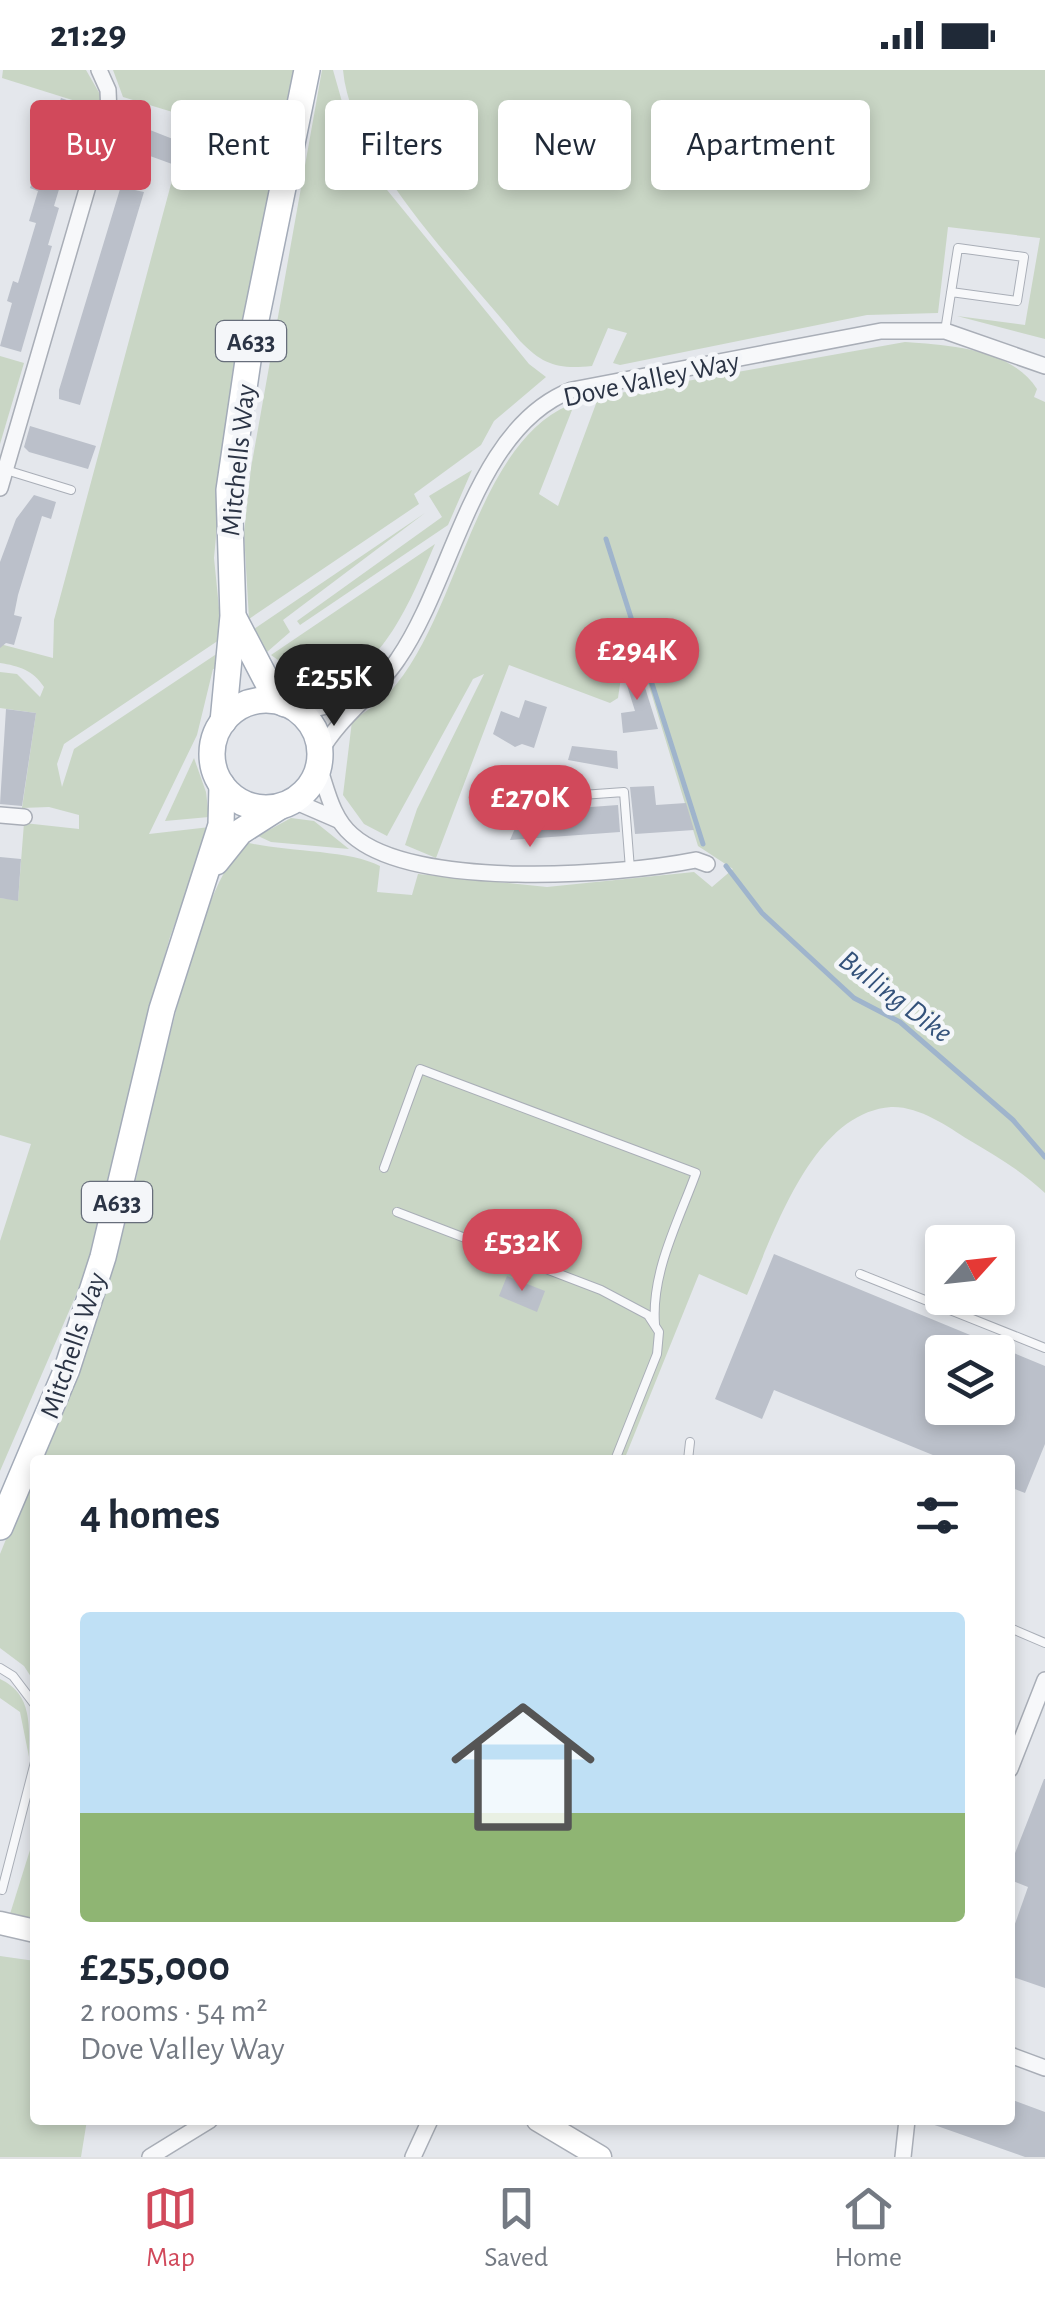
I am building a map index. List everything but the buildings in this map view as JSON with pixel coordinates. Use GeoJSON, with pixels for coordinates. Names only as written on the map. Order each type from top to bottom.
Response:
{"type":"FeatureCollection","features":[{"type":"Feature","properties":{"kind":"main road","name":"Mitchells Way"},"geometry":{"type":"LineString","coordinates":[[223,722],[232,616],[229,490],[249,354],[307,70]]}},
{"type":"Feature","properties":{"kind":"main road","name":"Mitchells Way"},"geometry":{"type":"LineString","coordinates":[[232,616],[254,660],[293,708]]}},
{"type":"Feature","properties":{"kind":"main road"},"geometry":{"type":"LineString","coordinates":[[252,702],[293,708],[312,725],[320,759],[305,792],[287,804],[245,804],[222,785],[212,755],[223,722],[252,702]]}},
{"type":"Feature","properties":{"kind":"main road","name":"Mitchells Way"},"geometry":{"type":"LineString","coordinates":[[0,1526],[73,1350],[122,1185],[162,1009],[221,825],[222,785]]}},
{"type":"Feature","properties":{"kind":"main road","name":"Mitchells Way"},"geometry":{"type":"LineString","coordinates":[[209,870],[240,832],[287,804]]}},
{"type":"Feature","properties":{"kind":"main road"},"geometry":{"type":"LineString","coordinates":[[1,1923],[30,1929]]}},
{"type":"Feature","properties":{"kind":"main road"},"geometry":{"type":"LineString","coordinates":[[546,2125],[600,2157]]}},
{"type":"Feature","properties":{"kind":"street"},"geometry":{"type":"LineString","coordinates":[[0,488],[109,114],[108,90],[99,70]]}},
{"type":"Feature","properties":{"kind":"street","name":"Dove Valley Way"},"geometry":{"type":"LineString","coordinates":[[320,759],[358,699],[378,684],[406,646],[511,431],[550,398],[572,390],[881,331],[946,331],[1045,366]]}},
{"type":"Feature","properties":{"kind":"street"},"geometry":{"type":"LineString","coordinates":[[293,708],[358,699]]}},
{"type":"Feature","properties":{"kind":"street"},"geometry":{"type":"LineString","coordinates":[[320,759],[338,820]]}},
{"type":"Feature","properties":{"kind":"street"},"geometry":{"type":"LineString","coordinates":[[287,804],[338,820],[365,845],[416,866],[557,874],[696,860],[707,864]]}},
{"type":"Feature","properties":{"kind":"street"},"geometry":{"type":"LineString","coordinates":[[0,814],[24,816]]}},
{"type":"Feature","properties":{"kind":"street"},"geometry":{"type":"LineString","coordinates":[[1015,1756],[1045,1680]]}},
{"type":"Feature","properties":{"kind":"street"},"geometry":{"type":"LineString","coordinates":[[1015,2058],[1045,2068]]}},
{"type":"Feature","properties":{"kind":"street"},"geometry":{"type":"LineString","coordinates":[[150,2157],[202,2125]]}},
{"type":"Feature","properties":{"kind":"street"},"geometry":{"type":"LineString","coordinates":[[413,2157],[428,2125]]}},
{"type":"Feature","properties":{"kind":"street"},"geometry":{"type":"LineString","coordinates":[[903,2157],[906,2125]]}},
{"type":"Feature","properties":{"kind":"lane"},"geometry":{"type":"LineString","coordinates":[[946,331],[950,292],[958,248],[1024,257],[1017,301],[950,292]]}},
{"type":"Feature","properties":{"kind":"lane"},"geometry":{"type":"LineString","coordinates":[[6,470],[71,490]]}},
{"type":"Feature","properties":{"kind":"lane"},"geometry":{"type":"LineString","coordinates":[[554,798],[624,792],[630,869]]}},
{"type":"Feature","properties":{"kind":"lane"},"geometry":{"type":"LineString","coordinates":[[384,1168],[420,1069],[696,1173],[654,1299],[659,1332],[654,1364],[616,1455]]}},
{"type":"Feature","properties":{"kind":"lane"},"geometry":{"type":"LineString","coordinates":[[397,1212],[601,1290],[637,1306],[656,1324]]}},
{"type":"Feature","properties":{"kind":"lane"},"geometry":{"type":"LineString","coordinates":[[860,1274],[1045,1348]]}},
{"type":"Feature","properties":{"kind":"lane"},"geometry":{"type":"LineString","coordinates":[[689,1455],[690,1442]]}},
{"type":"Feature","properties":{"kind":"lane"},"geometry":{"type":"LineString","coordinates":[[1015,1630],[1045,1643]]}},
{"type":"Feature","properties":{"kind":"lane"},"geometry":{"type":"LineString","coordinates":[[0,1668],[13,1676],[30,1698]]}},
{"type":"Feature","properties":{"kind":"lane"},"geometry":{"type":"LineString","coordinates":[[2,1890],[30,1781]]}},
{"type":"Feature","properties":{"kind":"green space"},"geometry":{"type":"Polygon","coordinates":[[[3,70],[86,70],[101,100],[72,100],[2,78],[3,70]]]}},
{"type":"Feature","properties":{"kind":"green space"},"geometry":{"type":"Polygon","coordinates":[[[113,70],[297,70],[291,100],[171,100],[171,112],[151,105],[151,100],[123,97],[113,70]]]}},
{"type":"Feature","properties":{"kind":"green space"},"geometry":{"type":"Polygon","coordinates":[[[322,70],[333,70],[342,100],[325,100],[325,190],[387,190],[529,364],[546,377],[494,421],[481,445],[414,494],[419,504],[249,619],[244,533],[251,468],[301,190],[305,190],[305,165],[322,70]]]}},
{"type":"Feature","properties":{"kind":"green space"},"geometry":{"type":"Polygon","coordinates":[[[343,70],[1045,70],[1045,339],[957,316],[1025,325],[1040,238],[948,227],[938,313],[867,315],[620,365],[613,363],[627,333],[608,328],[592,366],[553,364],[520,341],[396,190],[478,190],[478,100],[350,100],[343,70]]]}},
{"type":"Feature","properties":{"kind":"green space"},"geometry":{"type":"Polygon","coordinates":[[[171,184],[171,190],[275,190],[221,484],[214,558],[222,638],[64,744],[57,764],[62,787],[74,749],[221,651],[222,668],[213,669],[197,735],[149,834],[210,827],[170,937],[142,1036],[89,1265],[0,1471],[0,1241],[31,1144],[0,1135],[0,898],[18,900],[24,823],[79,829],[79,815],[49,807],[22,808],[36,713],[0,708],[0,672],[17,674],[40,697],[44,687],[25,670],[0,663],[0,644],[53,658],[54,620],[171,184]]]}},
{"type":"Feature","properties":{"kind":"green space"},"geometry":{"type":"Polygon","coordinates":[[[905,342],[960,348],[996,357],[1026,376],[1037,389],[1034,397],[1045,402],[1045,1193],[1008,1164],[922,1113],[891,1107],[863,1114],[839,1130],[800,1180],[747,1295],[699,1274],[626,1455],[40,1455],[119,1246],[172,1028],[208,908],[228,865],[249,843],[367,861],[380,866],[377,892],[412,895],[418,874],[547,887],[694,872],[712,887],[733,869],[698,846],[639,653],[617,660],[621,677],[618,698],[610,703],[509,665],[436,858],[405,845],[417,809],[484,674],[473,679],[387,836],[364,824],[343,795],[352,721],[385,697],[413,660],[489,494],[511,457],[537,426],[569,405],[572,410],[539,494],[558,506],[597,401],[603,396],[905,342]]]}},
{"type":"Feature","properties":{"kind":"green space"},"geometry":{"type":"Polygon","coordinates":[[[0,356],[24,363],[0,444],[0,356]]]}},
{"type":"Feature","properties":{"kind":"green space"},"geometry":{"type":"Polygon","coordinates":[[[472,470],[448,525],[300,625],[297,621],[442,517],[429,496],[472,470]]]}},
{"type":"Feature","properties":{"kind":"green space"},"geometry":{"type":"Polygon","coordinates":[[[425,513],[283,620],[290,632],[267,652],[254,629],[425,513]]]}},
{"type":"Feature","properties":{"kind":"green space"},"geometry":{"type":"Polygon","coordinates":[[[435,544],[393,631],[362,667],[343,681],[321,691],[271,655],[435,544]]]}},
{"type":"Feature","properties":{"kind":"green space"},"geometry":{"type":"Polygon","coordinates":[[[194,758],[206,792],[209,817],[165,821],[194,758]]]}},
{"type":"Feature","properties":{"kind":"green space"},"geometry":{"type":"Polygon","coordinates":[[[291,818],[314,821],[349,849],[271,842],[258,836],[291,818]]]}},
{"type":"Feature","properties":{"kind":"green space"},"geometry":{"type":"Polygon","coordinates":[[[30,1480],[30,1675],[0,1648],[0,1554],[30,1480]]]}},
{"type":"Feature","properties":{"kind":"green space"},"geometry":{"type":"Polygon","coordinates":[[[0,1679],[11,1685],[24,1702],[29,1723],[29,1757],[20,1712],[0,1698],[0,1679]]]}},
{"type":"Feature","properties":{"kind":"green space"},"geometry":{"type":"Polygon","coordinates":[[[30,1850],[30,1919],[10,1914],[30,1850]]]}},
{"type":"Feature","properties":{"kind":"green space"},"geometry":{"type":"Polygon","coordinates":[[[0,1956],[30,1960],[30,2125],[86,2125],[81,2157],[0,2157],[0,1956]]]}},
{"type":"Feature","properties":{"kind":"waterway","name":"Bulling Dike"},"geometry":{"type":"LineString","coordinates":[[606,539],[703,844]]}},
{"type":"Feature","properties":{"kind":"waterway","name":"Bulling Dike"},"geometry":{"type":"LineString","coordinates":[[726,866],[762,913],[854,998],[900,1022],[1013,1120],[1045,1157]]}}]}
